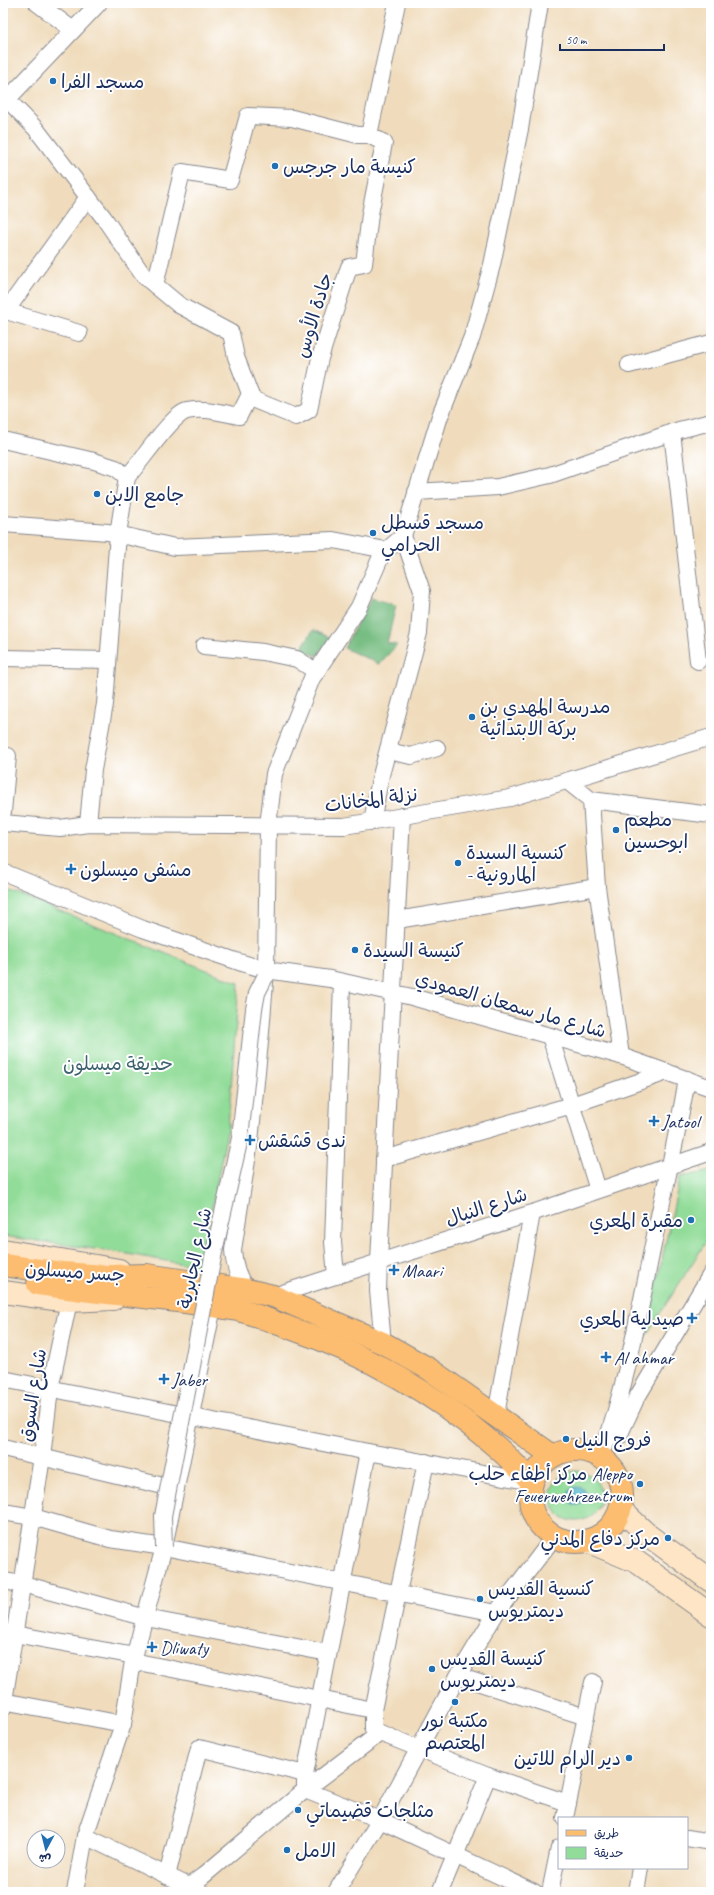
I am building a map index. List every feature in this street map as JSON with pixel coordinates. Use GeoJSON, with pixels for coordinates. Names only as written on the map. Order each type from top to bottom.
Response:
{"type":"FeatureCollection","features":[{"type":"Feature","properties":{"kind":"main road"},"geometry":{"type":"LineString","coordinates":[[3,1250],[76,1261],[213,1307],[240,1311],[310,1335],[366,1358],[397,1376],[494,1444],[532,1482]]}},
{"type":"Feature","properties":{"kind":"main road","name":"جسر ميسلون"},"geometry":{"type":"LineString","coordinates":[[3,1265],[62,1273],[107,1276],[147,1286]]}},
{"type":"Feature","properties":{"kind":"main road","name":"جسر ميسلون"},"geometry":{"type":"LineString","coordinates":[[3,1279],[98,1293],[147,1286]]}},
{"type":"Feature","properties":{"kind":"main road"},"geometry":{"type":"LineString","coordinates":[[3,1292],[69,1301],[97,1301],[147,1286],[247,1290],[273,1296],[383,1343],[429,1369],[553,1456]]}},
{"type":"Feature","properties":{"kind":"main road"},"geometry":{"type":"LineString","coordinates":[[577,1450],[590,1452],[604,1461],[617,1475],[621,1489],[620,1509],[613,1523],[608,1529],[602,1534],[587,1541],[570,1542],[554,1537],[543,1529],[536,1520],[531,1508],[532,1482],[540,1467],[553,1456],[564,1452],[577,1450]]}},
{"type":"Feature","properties":{"kind":"main road"},"geometry":{"type":"LineString","coordinates":[[620,1509],[649,1536],[711,1581]]}},
{"type":"Feature","properties":{"kind":"main road"},"geometry":{"type":"LineString","coordinates":[[587,1541],[638,1562],[711,1615]]}},
{"type":"Feature","properties":{"kind":"street"},"geometry":{"type":"LineString","coordinates":[[36,3],[73,30]]}},
{"type":"Feature","properties":{"kind":"street"},"geometry":{"type":"LineString","coordinates":[[88,824],[93,770],[105,704],[118,534],[127,477],[136,468],[162,432],[185,412],[197,410],[239,416],[250,394],[236,357],[231,333],[178,305],[143,274],[88,197],[36,129],[4,99],[99,3]]}},
{"type":"Feature","properties":{"kind":"street"},"geometry":{"type":"LineString","coordinates":[[155,285],[182,172],[230,180],[248,116],[292,118],[358,135],[369,135],[397,3]]}},
{"type":"Feature","properties":{"kind":"street"},"geometry":{"type":"LineString","coordinates":[[247,1290],[238,1275],[233,1250],[256,1087],[265,974],[268,826],[274,774],[312,678],[360,608],[382,554],[403,536],[440,416],[472,337],[492,265],[520,129],[540,3]]}},
{"type":"Feature","properties":{"kind":"street","name":"جادة الأوس"},"geometry":{"type":"LineString","coordinates":[[250,394],[252,399],[296,416],[309,410],[320,358],[349,268],[364,264],[370,214],[384,143],[369,135]]}},
{"type":"Feature","properties":{"kind":"street"},"geometry":{"type":"LineString","coordinates":[[79,333],[4,312],[88,197]]}},
{"type":"Feature","properties":{"kind":"street"},"geometry":{"type":"LineString","coordinates":[[629,365],[711,343]]}},
{"type":"Feature","properties":{"kind":"street"},"geometry":{"type":"LineString","coordinates":[[416,492],[498,486],[550,475],[672,432],[711,422]]}},
{"type":"Feature","properties":{"kind":"street"},"geometry":{"type":"LineString","coordinates":[[672,432],[698,661]]}},
{"type":"Feature","properties":{"kind":"street"},"geometry":{"type":"LineString","coordinates":[[3,440],[94,461],[116,468],[127,477]]}},
{"type":"Feature","properties":{"kind":"street"},"geometry":{"type":"LineString","coordinates":[[3,524],[108,532],[175,547],[333,540],[386,550]]}},
{"type":"Feature","properties":{"kind":"street"},"geometry":{"type":"LineString","coordinates":[[372,822],[388,751],[419,633],[422,591],[403,536]]}},
{"type":"Feature","properties":{"kind":"street"},"geometry":{"type":"LineString","coordinates":[[204,646],[263,652],[297,659],[317,672]]}},
{"type":"Feature","properties":{"kind":"street"},"geometry":{"type":"LineString","coordinates":[[3,658],[108,660]]}},
{"type":"Feature","properties":{"kind":"street","name":"نزلة المخانات"},"geometry":{"type":"LineString","coordinates":[[3,823],[60,828],[88,824],[344,826],[510,798],[711,737]]}},
{"type":"Feature","properties":{"kind":"street"},"geometry":{"type":"LineString","coordinates":[[388,751],[411,756],[437,748]]}},
{"type":"Feature","properties":{"kind":"street"},"geometry":{"type":"LineString","coordinates":[[3,812],[8,756]]}},
{"type":"Feature","properties":{"kind":"street"},"geometry":{"type":"LineString","coordinates":[[567,781],[591,800],[711,815]]}},
{"type":"Feature","properties":{"kind":"street"},"geometry":{"type":"LineString","coordinates":[[591,800],[597,887],[621,1056]]}},
{"type":"Feature","properties":{"kind":"street"},"geometry":{"type":"LineString","coordinates":[[383,1343],[378,1290],[379,1261],[402,816]]}},
{"type":"Feature","properties":{"kind":"street","name":"شارع مار سمعان العمودي"},"geometry":{"type":"LineString","coordinates":[[3,872],[143,929],[265,974],[342,982],[392,993],[621,1056],[711,1088]]}},
{"type":"Feature","properties":{"kind":"street"},"geometry":{"type":"LineString","coordinates":[[397,920],[597,887]]}},
{"type":"Feature","properties":{"kind":"street","name":"شارع الجابرية"},"geometry":{"type":"LineString","coordinates":[[164,1547],[163,1516],[214,1252],[240,1138],[254,1009],[257,993],[265,974]]}},
{"type":"Feature","properties":{"kind":"street"},"geometry":{"type":"LineString","coordinates":[[336,1276],[333,1242],[342,982]]}},
{"type":"Feature","properties":{"kind":"street"},"geometry":{"type":"LineString","coordinates":[[550,1036],[598,1190]]}},
{"type":"Feature","properties":{"kind":"street"},"geometry":{"type":"LineString","coordinates":[[384,1159],[572,1105],[667,1072]]}},
{"type":"Feature","properties":{"kind":"street"},"geometry":{"type":"LineString","coordinates":[[604,1461],[623,1388],[671,1165],[687,1079]]}},
{"type":"Feature","properties":{"kind":"street","name":"شارع النيال"},"geometry":{"type":"LineString","coordinates":[[273,1296],[711,1152]]}},
{"type":"Feature","properties":{"kind":"street"},"geometry":{"type":"LineString","coordinates":[[496,1415],[532,1212]]}},
{"type":"Feature","properties":{"kind":"street"},"geometry":{"type":"LineString","coordinates":[[604,1461],[636,1399],[711,1274]]}},
{"type":"Feature","properties":{"kind":"street","name":"شارع السوق"},"geometry":{"type":"LineString","coordinates":[[3,1704],[8,1633],[23,1584],[42,1457],[50,1389],[69,1301]]}},
{"type":"Feature","properties":{"kind":"street"},"geometry":{"type":"LineString","coordinates":[[75,1892],[85,1836],[123,1724],[134,1659],[164,1547],[213,1307]]}},
{"type":"Feature","properties":{"kind":"street"},"geometry":{"type":"LineString","coordinates":[[3,1379],[191,1418],[532,1482]]}},
{"type":"Feature","properties":{"kind":"street"},"geometry":{"type":"LineString","coordinates":[[3,1448],[176,1489]]}},
{"type":"Feature","properties":{"kind":"street"},"geometry":{"type":"LineString","coordinates":[[305,1782],[319,1698],[368,1452]]}},
{"type":"Feature","properties":{"kind":"street"},"geometry":{"type":"LineString","coordinates":[[426,1462],[373,1710],[373,1729],[380,1734],[488,1776],[566,1814],[593,1682]]}},
{"type":"Feature","properties":{"kind":"street"},"geometry":{"type":"LineString","coordinates":[[3,1512],[32,1517],[110,1539],[164,1547],[342,1581],[397,1595],[496,1613]]}},
{"type":"Feature","properties":{"kind":"street"},"geometry":{"type":"LineString","coordinates":[[336,1892],[380,1820],[458,1676],[496,1613],[554,1537]]}},
{"type":"Feature","properties":{"kind":"street"},"geometry":{"type":"LineString","coordinates":[[3,1581],[23,1584],[146,1618],[328,1653]]}},
{"type":"Feature","properties":{"kind":"street"},"geometry":{"type":"LineString","coordinates":[[8,1633],[373,1710]]}},
{"type":"Feature","properties":{"kind":"street"},"geometry":{"type":"LineString","coordinates":[[458,1676],[586,1717]]}},
{"type":"Feature","properties":{"kind":"street"},"geometry":{"type":"LineString","coordinates":[[3,1704],[123,1724]]}},
{"type":"Feature","properties":{"kind":"street"},"geometry":{"type":"LineString","coordinates":[[85,1836],[167,1876],[190,1890],[305,1782],[380,1734]]}},
{"type":"Feature","properties":{"kind":"street"},"geometry":{"type":"LineString","coordinates":[[167,1876],[199,1748],[305,1782],[380,1820],[456,1854],[534,1892]]}},
{"type":"Feature","properties":{"kind":"street"},"geometry":{"type":"LineString","coordinates":[[440,1892],[488,1776]]}},
{"type":"Feature","properties":{"kind":"street"},"geometry":{"type":"LineString","coordinates":[[688,1838],[711,1842]]}},
{"type":"Feature","properties":{"kind":"street"},"geometry":{"type":"LineString","coordinates":[[550,1892],[558,1853]]}},
{"type":"Feature","properties":{"kind":"street"},"geometry":{"type":"LineString","coordinates":[[636,1892],[640,1869]]}},
{"type":"Feature","properties":{"kind":"green space"},"geometry":{"type":"Polygon","coordinates":[[[371,598],[396,605],[387,643],[397,645],[379,664],[344,648],[371,598]]]}},
{"type":"Feature","properties":{"kind":"green space"},"geometry":{"type":"Polygon","coordinates":[[[313,630],[331,638],[317,656],[301,649],[313,630]]]}},
{"type":"Feature","properties":{"kind":"green space","name":"حديقة ميسلون"},"geometry":{"type":"Polygon","coordinates":[[[3,888],[239,983],[228,1127],[200,1267],[122,1253],[3,1236],[3,888]]]}},
{"type":"Feature","properties":{"kind":"green space"},"geometry":{"type":"Polygon","coordinates":[[[711,1171],[711,1234],[645,1337],[680,1177],[711,1171]]]}},
{"type":"Feature","properties":{"kind":"green space"},"geometry":{"type":"Polygon","coordinates":[[[576,1471],[585,1473],[596,1482],[601,1496],[599,1505],[590,1516],[576,1521],[567,1519],[556,1510],[551,1496],[553,1487],[562,1476],[576,1471]]]}},
{"type":"Feature","properties":{"kind":"water"},"geometry":{"type":"Polygon","coordinates":[[[577,1487],[583,1490],[586,1496],[583,1502],[577,1505],[571,1502],[568,1496],[571,1490],[577,1487]]]}},
{"type":"Feature","properties":{"kind":"place","name":"مسجد الفرا"},"geometry":{"type":"Point","coordinates":[53,81]}},
{"type":"Feature","properties":{"kind":"place","name":"كنيسة مار جرجس"},"geometry":{"type":"Point","coordinates":[275,166]}},
{"type":"Feature","properties":{"kind":"place","name":"جامع الابن"},"geometry":{"type":"Point","coordinates":[97,494]}},
{"type":"Feature","properties":{"kind":"place","name":"مسجد قسطل الحرامي"},"geometry":{"type":"Point","coordinates":[373,533]}},
{"type":"Feature","properties":{"kind":"place","name":"مدرسة المهدي بن بركة الابتدائية"},"geometry":{"type":"Point","coordinates":[472,717]}},
{"type":"Feature","properties":{"kind":"place","name":"مطعم ابوحسين"},"geometry":{"type":"Point","coordinates":[616,830]}},
{"type":"Feature","properties":{"kind":"place","name":"كنسية السيدة - المارونية"},"geometry":{"type":"Point","coordinates":[458,863]}},
{"type":"Feature","properties":{"kind":"place","name":"مشفى ميسلون"},"geometry":{"type":"Point","coordinates":[71,869]}},
{"type":"Feature","properties":{"kind":"place","name":"كنيسة السيدة"},"geometry":{"type":"Point","coordinates":[355,950]}},
{"type":"Feature","properties":{"kind":"place","name":"Jatool"},"geometry":{"type":"Point","coordinates":[654,1121]}},
{"type":"Feature","properties":{"kind":"place","name":"ندى قشقش"},"geometry":{"type":"Point","coordinates":[250,1140]}},
{"type":"Feature","properties":{"kind":"place","name":"مقبرة المعري"},"geometry":{"type":"Point","coordinates":[691,1220]}},
{"type":"Feature","properties":{"kind":"place","name":"Maari"},"geometry":{"type":"Point","coordinates":[394,1270]}},
{"type":"Feature","properties":{"kind":"place","name":"صيدلية المعري"},"geometry":{"type":"Point","coordinates":[692,1318]}},
{"type":"Feature","properties":{"kind":"place","name":"Al ahmar"},"geometry":{"type":"Point","coordinates":[606,1357]}},
{"type":"Feature","properties":{"kind":"place","name":"Jaber"},"geometry":{"type":"Point","coordinates":[164,1379]}},
{"type":"Feature","properties":{"kind":"place","name":"فروج النيل"},"geometry":{"type":"Point","coordinates":[566,1439]}},
{"type":"Feature","properties":{"kind":"place","name":"مركز أطفاء حلب Aleppo Feuerwehrzentrum"},"geometry":{"type":"Point","coordinates":[640,1484]}},
{"type":"Feature","properties":{"kind":"place","name":"مركز دفاع المدني"},"geometry":{"type":"Point","coordinates":[668,1538]}},
{"type":"Feature","properties":{"kind":"place","name":"كنسية القديس ديمتريوس"},"geometry":{"type":"Point","coordinates":[480,1599]}},
{"type":"Feature","properties":{"kind":"place","name":"Dliwaty"},"geometry":{"type":"Point","coordinates":[152,1647]}},
{"type":"Feature","properties":{"kind":"place","name":"كنيسة القديس ديمتريوس"},"geometry":{"type":"Point","coordinates":[432,1669]}},
{"type":"Feature","properties":{"kind":"place","name":"مكتبة نور المعتصم"},"geometry":{"type":"Point","coordinates":[455,1702]}},
{"type":"Feature","properties":{"kind":"place","name":"دير الرام للاتين"},"geometry":{"type":"Point","coordinates":[629,1758]}},
{"type":"Feature","properties":{"kind":"place","name":"مثلجات قضيماتي"},"geometry":{"type":"Point","coordinates":[298,1810]}},
{"type":"Feature","properties":{"kind":"place","name":"الامل"},"geometry":{"type":"Point","coordinates":[287,1850]}}]}
